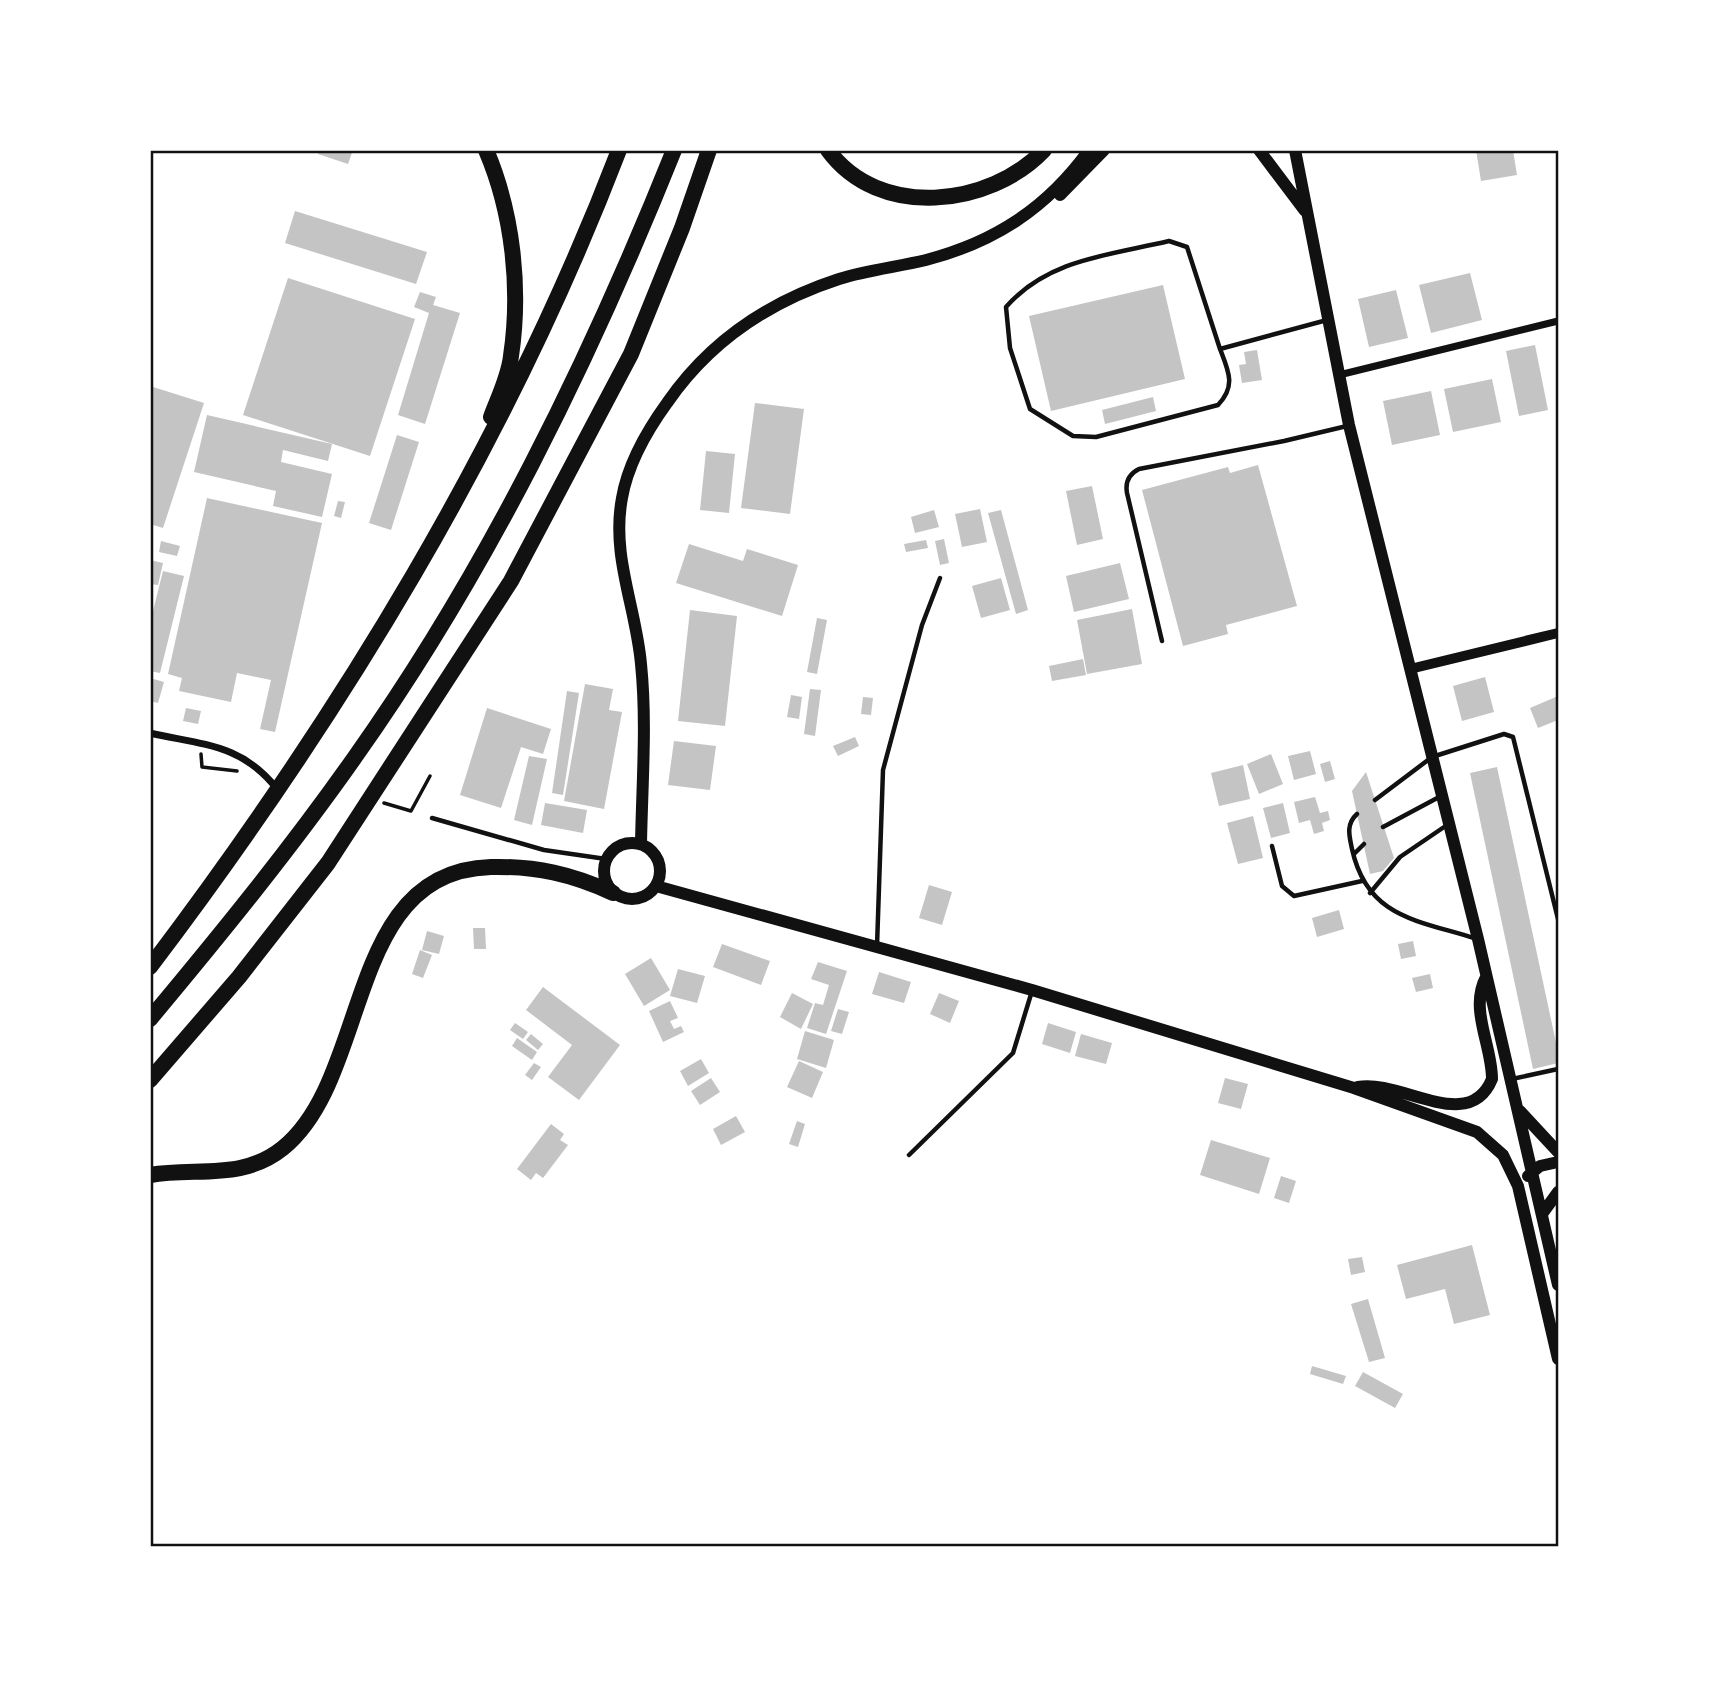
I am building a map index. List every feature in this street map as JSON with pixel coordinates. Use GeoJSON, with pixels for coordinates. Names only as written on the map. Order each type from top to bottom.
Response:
{"type":"FeatureCollection","features":[{"type":"Feature","properties":{"kind":"highway"},"geometry":{"type":"LineString","coordinates":[[471,473],[511,359],[514,312],[513,262],[506,215],[486,150]]}},
{"type":"Feature","properties":{"kind":"highway"},"geometry":{"type":"LineString","coordinates":[[150,967],[232,859],[357,671],[471,473],[543,334],[619,150]]}},
{"type":"Feature","properties":{"kind":"highway"},"geometry":{"type":"LineString","coordinates":[[150,1019],[356,757],[424,654],[496,532],[561,407],[635,248],[674,150]]}},
{"type":"Feature","properties":{"kind":"highway"},"geometry":{"type":"LineString","coordinates":[[150,1080],[239,977],[328,863],[511,581],[631,354],[682,228],[709,150]]}},
{"type":"Feature","properties":{"kind":"highway"},"geometry":{"type":"LineString","coordinates":[[828,150],[861,180],[898,194],[928,199],[965,195],[1000,183],[1033,162],[1044,150]]}},
{"type":"Feature","properties":{"kind":"highway"},"geometry":{"type":"LineString","coordinates":[[150,1175],[236,1170],[269,1158],[290,1142],[323,1092],[389,927],[409,901],[436,881],[468,870],[527,866],[583,879],[613,893]]}},
{"type":"Feature","properties":{"kind":"main road"},"geometry":{"type":"LineString","coordinates":[[1026,218],[1063,182],[1089,150]]}},
{"type":"Feature","properties":{"kind":"main road"},"geometry":{"type":"LineString","coordinates":[[641,844],[642,672],[618,541],[622,496],[628,475],[651,426],[705,357],[767,310],[841,278],[957,250],[1026,218],[1059,196],[1104,150]]}},
{"type":"Feature","properties":{"kind":"main road"},"geometry":{"type":"LineString","coordinates":[[1259,150],[1307,214]]}},
{"type":"Feature","properties":{"kind":"main road"},"geometry":{"type":"LineString","coordinates":[[1295,150],[1349,425],[1478,939],[1559,1285]]}},
{"type":"Feature","properties":{"kind":"main road"},"geometry":{"type":"LineString","coordinates":[[641,844],[656,854],[660,863],[660,879],[650,893],[631,900],[613,893],[604,873],[606,859],[621,845],[641,844]]}},
{"type":"Feature","properties":{"kind":"main road"},"geometry":{"type":"LineString","coordinates":[[656,886],[1032,990],[1354,1088],[1477,1132],[1503,1155],[1518,1186],[1559,1359]]}},
{"type":"Feature","properties":{"kind":"main road"},"geometry":{"type":"LineString","coordinates":[[1354,1088],[1379,1086],[1454,1105],[1467,1105],[1478,1100],[1487,1091],[1492,1079],[1479,1009],[1480,992],[1486,976]]}},
{"type":"Feature","properties":{"kind":"main road"},"geometry":{"type":"LineString","coordinates":[[1517,1109],[1559,1152]]}},
{"type":"Feature","properties":{"kind":"main road"},"geometry":{"type":"LineString","coordinates":[[1518,1186],[1532,1172],[1549,1162],[1559,1162]]}},
{"type":"Feature","properties":{"kind":"main road"},"geometry":{"type":"LineString","coordinates":[[1542,1214],[1559,1192]]}},
{"type":"Feature","properties":{"kind":"street"},"geometry":{"type":"LineString","coordinates":[[1339,375],[1559,321]]}},
{"type":"Feature","properties":{"kind":"street"},"geometry":{"type":"LineString","coordinates":[[1410,669],[1559,633]]}},
{"type":"Feature","properties":{"kind":"street"},"geometry":{"type":"LineString","coordinates":[[150,733],[243,757],[263,772],[278,790]]}},
{"type":"Feature","properties":{"kind":"lane"},"geometry":{"type":"LineString","coordinates":[[1169,241],[1187,247],[1220,349],[1231,377],[1227,395],[1218,405],[1097,437],[1073,436],[1030,409],[1010,348],[1006,307],[1019,292],[1046,272],[1169,241]]}},
{"type":"Feature","properties":{"kind":"lane"},"geometry":{"type":"LineString","coordinates":[[1220,349],[1328,320]]}},
{"type":"Feature","properties":{"kind":"lane"},"geometry":{"type":"LineString","coordinates":[[1162,641],[1126,494],[1126,483],[1131,474],[1139,469],[1284,441],[1349,425]]}},
{"type":"Feature","properties":{"kind":"lane"},"geometry":{"type":"LineString","coordinates":[[877,947],[883,770],[922,625],[940,578]]}},
{"type":"Feature","properties":{"kind":"lane"},"geometry":{"type":"LineString","coordinates":[[1375,800],[1432,757],[1504,734],[1513,737],[1559,919]]}},
{"type":"Feature","properties":{"kind":"lane"},"geometry":{"type":"LineString","coordinates":[[1383,827],[1442,795]]}},
{"type":"Feature","properties":{"kind":"lane"},"geometry":{"type":"LineString","coordinates":[[1357,814],[1349,828],[1353,855],[1362,881],[1370,893],[1385,907],[1404,917],[1478,939]]}},
{"type":"Feature","properties":{"kind":"lane"},"geometry":{"type":"LineString","coordinates":[[432,817],[544,850],[606,859]]}},
{"type":"Feature","properties":{"kind":"lane"},"geometry":{"type":"LineString","coordinates":[[1370,893],[1400,857],[1449,824]]}},
{"type":"Feature","properties":{"kind":"lane"},"geometry":{"type":"LineString","coordinates":[[1353,855],[1364,844]]}},
{"type":"Feature","properties":{"kind":"lane"},"geometry":{"type":"LineString","coordinates":[[1272,846],[1280,881],[1289,894],[1305,895],[1362,881]]}},
{"type":"Feature","properties":{"kind":"lane"},"geometry":{"type":"LineString","coordinates":[[909,1155],[1013,1053],[1032,990]]}},
{"type":"Feature","properties":{"kind":"lane"},"geometry":{"type":"LineString","coordinates":[[1511,1079],[1559,1069]]}},
{"type":"Feature","properties":{"kind":"path"},"geometry":{"type":"LineString","coordinates":[[202,767],[242,772]]}},
{"type":"Feature","properties":{"kind":"path"},"geometry":{"type":"LineString","coordinates":[[372,800],[411,811],[430,776]]}},
{"type":"Feature","properties":{"kind":"building"},"geometry":{"type":"Polygon","coordinates":[[[319,150],[353,150],[348,164],[318,154],[319,150]]]}},
{"type":"Feature","properties":{"kind":"building"},"geometry":{"type":"Polygon","coordinates":[[[1476,150],[1513,150],[1517,175],[1481,181],[1476,150]]]}},
{"type":"Feature","properties":{"kind":"building"},"geometry":{"type":"Polygon","coordinates":[[[295,211],[427,252],[416,284],[285,243],[295,211]]]}},
{"type":"Feature","properties":{"kind":"building"},"geometry":{"type":"Polygon","coordinates":[[[1470,273],[1482,320],[1431,333],[1419,285],[1470,273]]]}},
{"type":"Feature","properties":{"kind":"building"},"geometry":{"type":"Polygon","coordinates":[[[288,278],[415,319],[370,456],[243,415],[288,278]]]}},
{"type":"Feature","properties":{"kind":"building"},"geometry":{"type":"Polygon","coordinates":[[[1163,285],[1185,379],[1051,411],[1029,316],[1163,285]]]}},
{"type":"Feature","properties":{"kind":"building"},"geometry":{"type":"Polygon","coordinates":[[[1396,290],[1408,338],[1369,347],[1358,299],[1396,290]]]}},
{"type":"Feature","properties":{"kind":"building"},"geometry":{"type":"Polygon","coordinates":[[[420,292],[436,297],[433,305],[460,313],[425,424],[398,415],[429,313],[414,307],[420,292]]]}},
{"type":"Feature","properties":{"kind":"building"},"geometry":{"type":"Polygon","coordinates":[[[1535,345],[1548,410],[1519,416],[1506,351],[1535,345]]]}},
{"type":"Feature","properties":{"kind":"building"},"geometry":{"type":"Polygon","coordinates":[[[1257,350],[1262,380],[1242,383],[1239,365],[1246,364],[1244,352],[1257,350]]]}},
{"type":"Feature","properties":{"kind":"building"},"geometry":{"type":"Polygon","coordinates":[[[1492,379],[1501,422],[1453,432],[1444,389],[1492,379]]]}},
{"type":"Feature","properties":{"kind":"building"},"geometry":{"type":"Polygon","coordinates":[[[150,386],[204,403],[163,528],[150,524],[150,386]]]}},
{"type":"Feature","properties":{"kind":"building"},"geometry":{"type":"Polygon","coordinates":[[[1431,391],[1440,435],[1392,445],[1383,401],[1431,391]]]}},
{"type":"Feature","properties":{"kind":"building"},"geometry":{"type":"Polygon","coordinates":[[[1153,397],[1156,411],[1105,424],[1102,410],[1153,397]]]}},
{"type":"Feature","properties":{"kind":"building"},"geometry":{"type":"Polygon","coordinates":[[[755,403],[804,409],[790,514],[741,508],[755,403]]]}},
{"type":"Feature","properties":{"kind":"building"},"geometry":{"type":"Polygon","coordinates":[[[207,415],[332,444],[328,461],[283,450],[281,462],[332,474],[322,517],[273,506],[276,491],[194,472],[207,415]]]}},
{"type":"Feature","properties":{"kind":"building"},"geometry":{"type":"Polygon","coordinates":[[[397,435],[419,442],[391,530],[369,523],[397,435]]]}},
{"type":"Feature","properties":{"kind":"building"},"geometry":{"type":"Polygon","coordinates":[[[706,451],[735,454],[729,513],[700,510],[706,451]]]}},
{"type":"Feature","properties":{"kind":"building"},"geometry":{"type":"Polygon","coordinates":[[[1258,465],[1297,606],[1226,625],[1228,634],[1183,646],[1142,490],[1228,467],[1230,473],[1258,465]]]}},
{"type":"Feature","properties":{"kind":"building"},"geometry":{"type":"Polygon","coordinates":[[[1092,486],[1103,539],[1077,545],[1066,491],[1092,486]]]}},
{"type":"Feature","properties":{"kind":"building"},"geometry":{"type":"Polygon","coordinates":[[[207,498],[322,523],[275,732],[260,729],[271,680],[237,673],[231,702],[179,691],[182,678],[168,674],[207,498]]]}},
{"type":"Feature","properties":{"kind":"building"},"geometry":{"type":"Polygon","coordinates":[[[338,501],[345,502],[341,518],[334,516],[338,501]]]}},
{"type":"Feature","properties":{"kind":"building"},"geometry":{"type":"Polygon","coordinates":[[[980,509],[987,542],[962,547],[955,514],[980,509]]]}},
{"type":"Feature","properties":{"kind":"building"},"geometry":{"type":"Polygon","coordinates":[[[934,510],[939,527],[915,533],[911,517],[934,510]]]}},
{"type":"Feature","properties":{"kind":"building"},"geometry":{"type":"Polygon","coordinates":[[[1001,510],[1028,610],[1016,614],[988,513],[1001,510]]]}},
{"type":"Feature","properties":{"kind":"building"},"geometry":{"type":"Polygon","coordinates":[[[944,539],[949,563],[940,565],[935,541],[944,539]]]}},
{"type":"Feature","properties":{"kind":"building"},"geometry":{"type":"Polygon","coordinates":[[[926,540],[928,548],[906,552],[904,544],[926,540]]]}},
{"type":"Feature","properties":{"kind":"building"},"geometry":{"type":"Polygon","coordinates":[[[161,541],[180,546],[177,556],[159,552],[161,541]]]}},
{"type":"Feature","properties":{"kind":"building"},"geometry":{"type":"Polygon","coordinates":[[[689,544],[743,561],[747,549],[798,565],[782,616],[676,583],[689,544]]]}},
{"type":"Feature","properties":{"kind":"building"},"geometry":{"type":"Polygon","coordinates":[[[150,560],[163,563],[158,585],[150,584],[150,560]]]}},
{"type":"Feature","properties":{"kind":"building"},"geometry":{"type":"Polygon","coordinates":[[[1120,563],[1129,599],[1074,612],[1066,576],[1120,563]]]}},
{"type":"Feature","properties":{"kind":"building"},"geometry":{"type":"Polygon","coordinates":[[[163,571],[184,576],[160,673],[150,671],[150,623],[163,571]]]}},
{"type":"Feature","properties":{"kind":"building"},"geometry":{"type":"Polygon","coordinates":[[[1001,578],[1010,610],[981,618],[972,586],[1001,578]]]}},
{"type":"Feature","properties":{"kind":"building"},"geometry":{"type":"Polygon","coordinates":[[[1132,609],[1142,664],[1087,674],[1077,620],[1132,609]]]}},
{"type":"Feature","properties":{"kind":"building"},"geometry":{"type":"Polygon","coordinates":[[[690,610],[737,616],[725,726],[678,721],[690,610]]]}},
{"type":"Feature","properties":{"kind":"building"},"geometry":{"type":"Polygon","coordinates":[[[817,618],[827,620],[817,674],[807,672],[817,618]]]}},
{"type":"Feature","properties":{"kind":"building"},"geometry":{"type":"Polygon","coordinates":[[[1083,659],[1086,675],[1052,681],[1049,666],[1083,659]]]}},
{"type":"Feature","properties":{"kind":"building"},"geometry":{"type":"Polygon","coordinates":[[[1485,677],[1494,712],[1462,721],[1453,686],[1485,677]]]}},
{"type":"Feature","properties":{"kind":"building"},"geometry":{"type":"Polygon","coordinates":[[[150,678],[164,682],[158,703],[150,701],[150,678]]]}},
{"type":"Feature","properties":{"kind":"building"},"geometry":{"type":"Polygon","coordinates":[[[585,684],[613,689],[609,710],[622,712],[604,809],[564,801],[585,684]]]}},
{"type":"Feature","properties":{"kind":"building"},"geometry":{"type":"Polygon","coordinates":[[[810,689],[821,690],[815,736],[804,734],[810,689]]]}},
{"type":"Feature","properties":{"kind":"building"},"geometry":{"type":"Polygon","coordinates":[[[567,691],[579,693],[563,795],[552,793],[567,691]]]}},
{"type":"Feature","properties":{"kind":"building"},"geometry":{"type":"Polygon","coordinates":[[[791,695],[802,697],[799,719],[787,717],[791,695]]]}},
{"type":"Feature","properties":{"kind":"building"},"geometry":{"type":"Polygon","coordinates":[[[1558,696],[1558,720],[1538,728],[1530,708],[1558,696]]]}},
{"type":"Feature","properties":{"kind":"building"},"geometry":{"type":"Polygon","coordinates":[[[863,697],[873,698],[871,715],[861,714],[863,697]]]}},
{"type":"Feature","properties":{"kind":"building"},"geometry":{"type":"Polygon","coordinates":[[[186,708],[201,711],[198,724],[183,721],[186,708]]]}},
{"type":"Feature","properties":{"kind":"building"},"geometry":{"type":"Polygon","coordinates":[[[487,708],[551,729],[543,754],[521,747],[501,808],[460,795],[487,708]]]}},
{"type":"Feature","properties":{"kind":"building"},"geometry":{"type":"Polygon","coordinates":[[[855,737],[859,746],[838,756],[833,746],[855,737]]]}},
{"type":"Feature","properties":{"kind":"building"},"geometry":{"type":"Polygon","coordinates":[[[674,741],[716,746],[710,790],[668,785],[674,741]]]}},
{"type":"Feature","properties":{"kind":"building"},"geometry":{"type":"Polygon","coordinates":[[[1310,751],[1316,774],[1294,780],[1288,756],[1310,751]]]}},
{"type":"Feature","properties":{"kind":"building"},"geometry":{"type":"Polygon","coordinates":[[[1271,754],[1283,784],[1259,794],[1247,764],[1271,754]]]}},
{"type":"Feature","properties":{"kind":"building"},"geometry":{"type":"Polygon","coordinates":[[[529,756],[547,759],[532,825],[514,820],[529,756]]]}},
{"type":"Feature","properties":{"kind":"building"},"geometry":{"type":"Polygon","coordinates":[[[1330,761],[1335,779],[1325,782],[1320,764],[1330,761]]]}},
{"type":"Feature","properties":{"kind":"building"},"geometry":{"type":"Polygon","coordinates":[[[1243,765],[1250,799],[1219,806],[1211,773],[1243,765]]]}},
{"type":"Feature","properties":{"kind":"building"},"geometry":{"type":"Polygon","coordinates":[[[1497,767],[1558,1052],[1558,1063],[1533,1069],[1470,773],[1497,767]]]}},
{"type":"Feature","properties":{"kind":"building"},"geometry":{"type":"Polygon","coordinates":[[[1366,772],[1394,858],[1383,871],[1370,874],[1352,791],[1366,772]]]}},
{"type":"Feature","properties":{"kind":"building"},"geometry":{"type":"Polygon","coordinates":[[[1315,797],[1320,813],[1328,811],[1330,820],[1322,823],[1324,831],[1314,834],[1310,820],[1299,823],[1294,802],[1315,797]]]}},
{"type":"Feature","properties":{"kind":"building"},"geometry":{"type":"Polygon","coordinates":[[[545,803],[587,810],[583,833],[541,825],[545,803]]]}},
{"type":"Feature","properties":{"kind":"building"},"geometry":{"type":"Polygon","coordinates":[[[1283,803],[1290,833],[1271,838],[1263,808],[1283,803]]]}},
{"type":"Feature","properties":{"kind":"building"},"geometry":{"type":"Polygon","coordinates":[[[1253,816],[1263,858],[1238,864],[1227,823],[1253,816]]]}},
{"type":"Feature","properties":{"kind":"building"},"geometry":{"type":"Polygon","coordinates":[[[929,885],[952,892],[942,925],[919,918],[929,885]]]}},
{"type":"Feature","properties":{"kind":"building"},"geometry":{"type":"Polygon","coordinates":[[[1339,910],[1344,929],[1317,937],[1312,918],[1339,910]]]}},
{"type":"Feature","properties":{"kind":"building"},"geometry":{"type":"Polygon","coordinates":[[[473,928],[485,928],[486,949],[474,949],[473,928]]]}},
{"type":"Feature","properties":{"kind":"building"},"geometry":{"type":"Polygon","coordinates":[[[427,931],[444,936],[439,954],[422,950],[427,931]]]}},
{"type":"Feature","properties":{"kind":"building"},"geometry":{"type":"Polygon","coordinates":[[[1413,941],[1416,956],[1401,959],[1398,944],[1413,941]]]}},
{"type":"Feature","properties":{"kind":"building"},"geometry":{"type":"Polygon","coordinates":[[[722,944],[770,961],[761,985],[713,967],[722,944]]]}},
{"type":"Feature","properties":{"kind":"building"},"geometry":{"type":"Polygon","coordinates":[[[420,950],[432,955],[423,978],[412,974],[420,950]]]}},
{"type":"Feature","properties":{"kind":"building"},"geometry":{"type":"Polygon","coordinates":[[[651,958],[670,990],[644,1006],[625,974],[651,958]]]}},
{"type":"Feature","properties":{"kind":"building"},"geometry":{"type":"Polygon","coordinates":[[[818,962],[847,971],[826,1034],[807,1028],[815,1003],[823,1005],[829,985],[811,979],[818,962]]]}},
{"type":"Feature","properties":{"kind":"building"},"geometry":{"type":"Polygon","coordinates":[[[678,969],[705,976],[697,1003],[670,996],[678,969]]]}},
{"type":"Feature","properties":{"kind":"building"},"geometry":{"type":"Polygon","coordinates":[[[879,972],[911,982],[904,1003],[872,994],[879,972]]]}},
{"type":"Feature","properties":{"kind":"building"},"geometry":{"type":"Polygon","coordinates":[[[1430,974],[1433,988],[1416,992],[1412,978],[1430,974]]]}},
{"type":"Feature","properties":{"kind":"building"},"geometry":{"type":"Polygon","coordinates":[[[543,987],[620,1045],[579,1100],[548,1077],[572,1045],[526,1010],[543,987]]]}},
{"type":"Feature","properties":{"kind":"building"},"geometry":{"type":"Polygon","coordinates":[[[792,993],[813,1004],[801,1029],[780,1017],[792,993]]]}},
{"type":"Feature","properties":{"kind":"building"},"geometry":{"type":"Polygon","coordinates":[[[939,993],[959,1001],[950,1023],[930,1014],[939,993]]]}},
{"type":"Feature","properties":{"kind":"building"},"geometry":{"type":"Polygon","coordinates":[[[670,1001],[678,1018],[670,1021],[674,1029],[681,1026],[684,1032],[663,1042],[649,1011],[670,1001]]]}},
{"type":"Feature","properties":{"kind":"building"},"geometry":{"type":"Polygon","coordinates":[[[838,1009],[849,1012],[842,1034],[831,1031],[838,1009]]]}},
{"type":"Feature","properties":{"kind":"building"},"geometry":{"type":"Polygon","coordinates":[[[515,1023],[528,1032],[523,1039],[510,1030],[515,1023]]]}},
{"type":"Feature","properties":{"kind":"building"},"geometry":{"type":"Polygon","coordinates":[[[1048,1023],[1076,1032],[1070,1053],[1042,1044],[1048,1023]]]}},
{"type":"Feature","properties":{"kind":"building"},"geometry":{"type":"Polygon","coordinates":[[[805,1031],[834,1040],[826,1068],[797,1059],[805,1031]]]}},
{"type":"Feature","properties":{"kind":"building"},"geometry":{"type":"Polygon","coordinates":[[[531,1034],[543,1044],[538,1050],[526,1040],[531,1034]]]}},
{"type":"Feature","properties":{"kind":"building"},"geometry":{"type":"Polygon","coordinates":[[[1081,1034],[1112,1043],[1106,1064],[1075,1056],[1081,1034]]]}},
{"type":"Feature","properties":{"kind":"building"},"geometry":{"type":"Polygon","coordinates":[[[517,1038],[537,1052],[532,1060],[512,1046],[517,1038]]]}},
{"type":"Feature","properties":{"kind":"building"},"geometry":{"type":"Polygon","coordinates":[[[701,1059],[709,1073],[688,1086],[680,1071],[701,1059]]]}},
{"type":"Feature","properties":{"kind":"building"},"geometry":{"type":"Polygon","coordinates":[[[799,1061],[823,1072],[812,1098],[787,1087],[799,1061]]]}},
{"type":"Feature","properties":{"kind":"building"},"geometry":{"type":"Polygon","coordinates":[[[534,1063],[541,1067],[532,1080],[525,1075],[534,1063]]]}},
{"type":"Feature","properties":{"kind":"building"},"geometry":{"type":"Polygon","coordinates":[[[711,1078],[720,1092],[700,1105],[691,1091],[711,1078]]]}},
{"type":"Feature","properties":{"kind":"building"},"geometry":{"type":"Polygon","coordinates":[[[1225,1078],[1248,1084],[1241,1109],[1218,1103],[1225,1078]]]}},
{"type":"Feature","properties":{"kind":"building"},"geometry":{"type":"Polygon","coordinates":[[[736,1116],[745,1132],[721,1145],[713,1129],[736,1116]]]}},
{"type":"Feature","properties":{"kind":"building"},"geometry":{"type":"Polygon","coordinates":[[[797,1121],[805,1124],[798,1147],[789,1144],[797,1121]]]}},
{"type":"Feature","properties":{"kind":"building"},"geometry":{"type":"Polygon","coordinates":[[[551,1124],[564,1134],[560,1140],[568,1145],[543,1178],[536,1173],[531,1180],[517,1169],[551,1124]]]}},
{"type":"Feature","properties":{"kind":"building"},"geometry":{"type":"Polygon","coordinates":[[[1211,1140],[1270,1158],[1259,1194],[1200,1175],[1211,1140]]]}},
{"type":"Feature","properties":{"kind":"building"},"geometry":{"type":"Polygon","coordinates":[[[1281,1176],[1296,1181],[1289,1203],[1274,1198],[1281,1176]]]}},
{"type":"Feature","properties":{"kind":"building"},"geometry":{"type":"Polygon","coordinates":[[[1472,1245],[1490,1315],[1454,1324],[1445,1289],[1406,1299],[1397,1265],[1472,1245]]]}},
{"type":"Feature","properties":{"kind":"building"},"geometry":{"type":"Polygon","coordinates":[[[1362,1257],[1365,1272],[1351,1275],[1348,1259],[1362,1257]]]}},
{"type":"Feature","properties":{"kind":"building"},"geometry":{"type":"Polygon","coordinates":[[[1368,1299],[1385,1358],[1369,1362],[1351,1304],[1368,1299]]]}},
{"type":"Feature","properties":{"kind":"building"},"geometry":{"type":"Polygon","coordinates":[[[1312,1366],[1346,1376],[1343,1384],[1310,1374],[1312,1366]]]}},
{"type":"Feature","properties":{"kind":"building"},"geometry":{"type":"Polygon","coordinates":[[[1363,1372],[1403,1394],[1395,1408],[1355,1386],[1363,1372]]]}}]}
